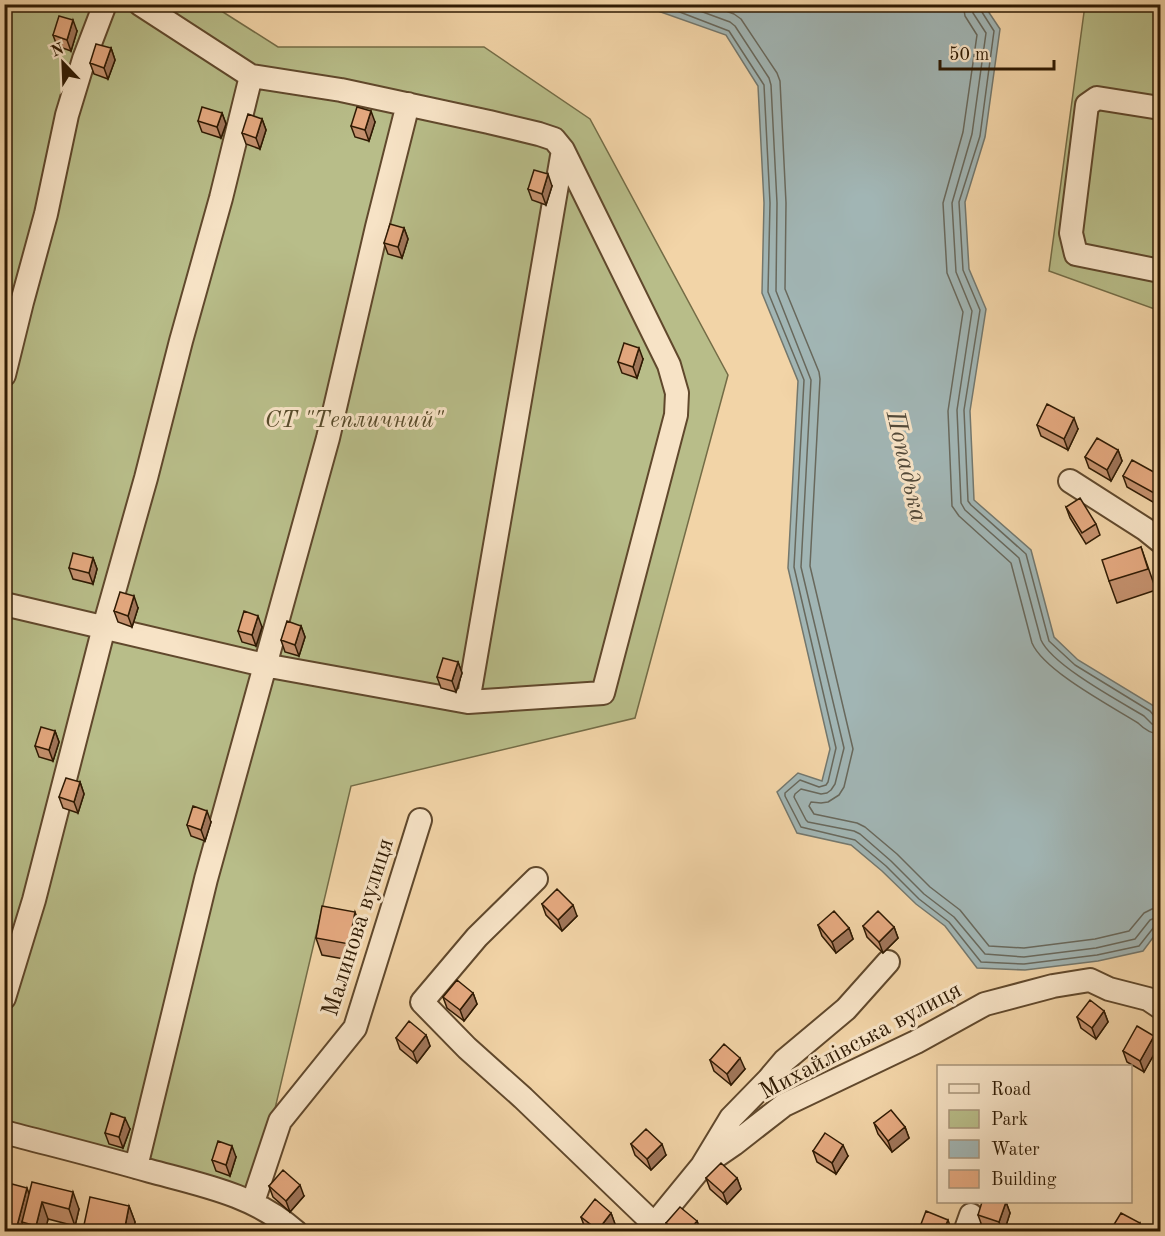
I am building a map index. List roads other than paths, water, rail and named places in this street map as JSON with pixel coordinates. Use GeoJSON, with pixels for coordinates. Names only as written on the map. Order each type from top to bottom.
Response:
{"type":"FeatureCollection","features":[{"type":"Feature","properties":{"kind":"street"},"geometry":{"type":"LineString","coordinates":[[4,375],[46,214],[67,116],[84,58],[105,4]]}},
{"type":"Feature","properties":{"kind":"street"},"geometry":{"type":"LineString","coordinates":[[4,604],[264,665],[468,702],[603,693],[676,415],[677,393],[669,365],[563,150],[554,140],[539,134],[408,104],[341,90],[251,76],[140,4]]}},
{"type":"Feature","properties":{"kind":"street"},"geometry":{"type":"LineString","coordinates":[[4,998],[34,900],[104,627],[221,198],[251,76]]}},
{"type":"Feature","properties":{"kind":"street"},"geometry":{"type":"LineString","coordinates":[[1161,108],[1097,98],[1087,105],[1071,233],[1076,254],[1161,271]]}},
{"type":"Feature","properties":{"kind":"street"},"geometry":{"type":"LineString","coordinates":[[136,1167],[206,879],[327,438],[408,104]]}},
{"type":"Feature","properties":{"kind":"street"},"geometry":{"type":"LineString","coordinates":[[468,702],[563,150]]}},
{"type":"Feature","properties":{"kind":"street"},"geometry":{"type":"LineString","coordinates":[[1070,481],[1161,541]]}},
{"type":"Feature","properties":{"kind":"street","name":"Малинова вулиця"},"geometry":{"type":"LineString","coordinates":[[253,1202],[280,1121],[354,1028],[420,820]]}},
{"type":"Feature","properties":{"kind":"street"},"geometry":{"type":"LineString","coordinates":[[536,879],[477,938],[422,1002],[467,1048],[523,1098],[651,1228]]}},
{"type":"Feature","properties":{"kind":"street","name":"Михайлівська вулиця"},"geometry":{"type":"LineString","coordinates":[[651,1228],[702,1166],[731,1118],[784,1060],[846,1009],[888,962]]}},
{"type":"Feature","properties":{"kind":"street","name":"Михайлівська вулиця"},"geometry":{"type":"LineString","coordinates":[[702,1166],[784,1105],[916,1042],[985,1004],[1053,986],[1090,980],[1109,989],[1148,999],[1161,1007]]}},
{"type":"Feature","properties":{"kind":"street"},"geometry":{"type":"LineString","coordinates":[[4,1132],[217,1189],[253,1202],[296,1232]]}},
{"type":"Feature","properties":{"kind":"water","name":"Попадька"},"geometry":{"type":"Polygon","coordinates":[[[641,5],[984,5],[1000,29],[985,137],[965,202],[969,269],[986,309],[970,411],[974,500],[1031,550],[1054,637],[1078,660],[1154,706],[1160,715],[1158,931],[1143,951],[1098,961],[1025,970],[977,968],[945,926],[916,904],[851,845],[797,833],[777,792],[798,773],[822,781],[830,749],[788,568],[798,381],[762,293],[764,203],[758,86],[726,35],[641,5]]]}},
{"type":"Feature","properties":{"kind":"park label","name":"СТ \"Тепличний\""},"geometry":{"type":"Point","coordinates":[354,419]}}]}
